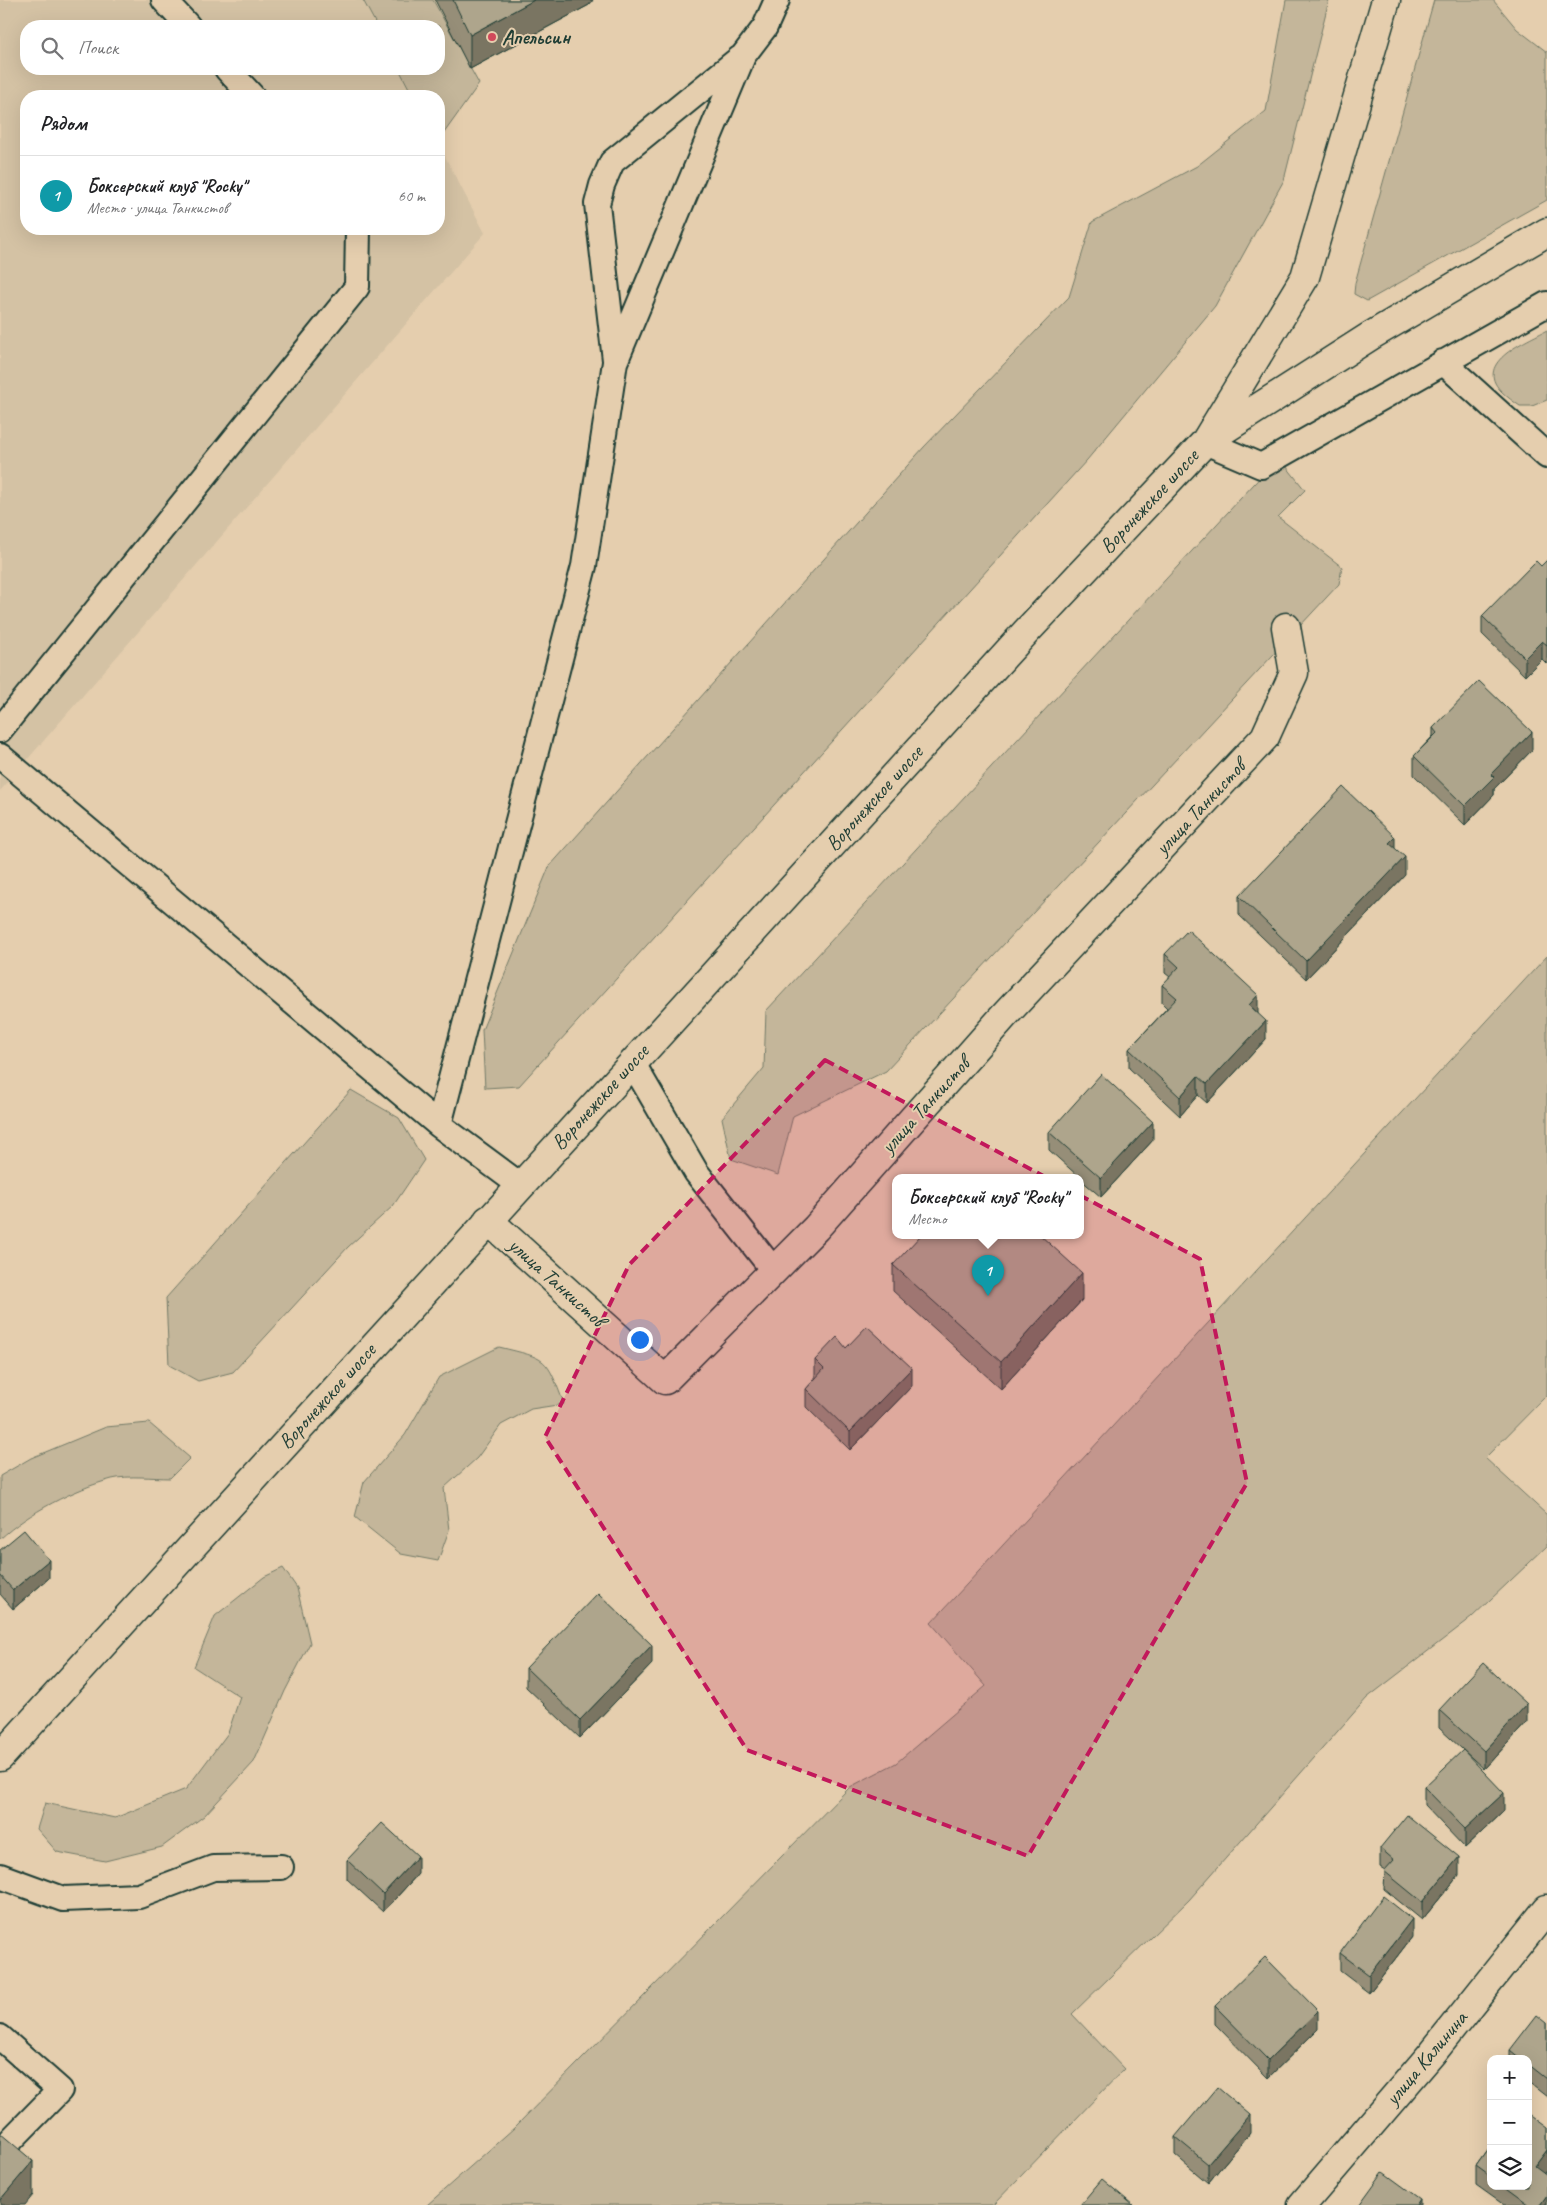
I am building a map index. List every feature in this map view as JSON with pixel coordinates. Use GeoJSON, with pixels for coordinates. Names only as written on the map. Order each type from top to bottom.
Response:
{"type":"FeatureCollection","features":[{"type":"Feature","properties":{"kind":"main road"},"geometry":{"type":"LineString","coordinates":[[1206,442],[1305,276],[1386,0]]}},
{"type":"Feature","properties":{"kind":"main road"},"geometry":{"type":"LineString","coordinates":[[1206,442],[1372,335],[1547,232]]}},
{"type":"Feature","properties":{"kind":"main road","name":"Воронежское шоссе"},"geometry":{"type":"LineString","coordinates":[[0,1757],[1026,632],[1206,442]]}},
{"type":"Feature","properties":{"kind":"main road","name":"улица Танкистов"},"geometry":{"type":"LineString","coordinates":[[488,1220],[665,1380],[816,1228],[1010,1010],[1265,737],[1294,673],[1286,627]]}},
{"type":"Feature","properties":{"kind":"main road","name":"улица Калинина"},"geometry":{"type":"LineString","coordinates":[[1302,2205],[1433,2052],[1547,1909]]}},
{"type":"Feature","properties":{"kind":"lane"},"geometry":{"type":"LineString","coordinates":[[164,0],[182,20]]}},
{"type":"Feature","properties":{"kind":"lane"},"geometry":{"type":"LineString","coordinates":[[615,362],[597,204],[602,184],[612,162],[743,56],[765,27],[777,0]]}},
{"type":"Feature","properties":{"kind":"lane"},"geometry":{"type":"LineString","coordinates":[[439,1125],[584,566],[615,362],[743,56]]}},
{"type":"Feature","properties":{"kind":"lane"},"geometry":{"type":"LineString","coordinates":[[233,75],[246,90]]}},
{"type":"Feature","properties":{"kind":"lane"},"geometry":{"type":"LineString","coordinates":[[0,730],[357,287],[358,235]]}},
{"type":"Feature","properties":{"kind":"lane"},"geometry":{"type":"LineString","coordinates":[[1206,442],[1261,466],[1547,304]]}},
{"type":"Feature","properties":{"kind":"lane"},"geometry":{"type":"LineString","coordinates":[[1443,362],[1547,456]]}},
{"type":"Feature","properties":{"kind":"lane"},"geometry":{"type":"LineString","coordinates":[[0,756],[439,1125],[520,1185]]}},
{"type":"Feature","properties":{"kind":"lane"},"geometry":{"type":"LineString","coordinates":[[632,1062],[696,1172],[774,1270]]}},
{"type":"Feature","properties":{"kind":"lane"},"geometry":{"type":"LineString","coordinates":[[0,1876],[63,1899],[140,1896],[213,1868],[281,1867]]}},
{"type":"Feature","properties":{"kind":"lane"},"geometry":{"type":"LineString","coordinates":[[0,2037],[60,2090],[12,2139]]}},
{"type":"Feature","properties":{"kind":"highlighted area"},"geometry":{"type":"Polygon","coordinates":[[[825,1060],[1200,1259],[1247,1483],[1028,1856],[747,1750],[545,1437],[629,1265],[825,1060]]]}},
{"type":"Feature","properties":{"kind":"shaded area"},"geometry":{"type":"Polygon","coordinates":[[[0,0],[363,0],[374,20],[20,20],[20,75],[402,75],[410,90],[20,90],[20,235],[445,235],[445,156],[485,233],[0,791],[0,0]]]}},
{"type":"Feature","properties":{"kind":"shaded area"},"geometry":{"type":"Polygon","coordinates":[[[363,0],[433,0],[444,20],[374,20],[363,0]]]}},
{"type":"Feature","properties":{"kind":"shaded area"},"geometry":{"type":"Polygon","coordinates":[[[1286,0],[1329,0],[1284,180],[1215,306],[1087,460],[519,1086],[485,1088],[482,1030],[549,867],[924,447],[1069,297],[1092,222],[1197,166],[1266,111],[1286,0]]]}},
{"type":"Feature","properties":{"kind":"shaded area"},"geometry":{"type":"Polygon","coordinates":[[[1434,0],[1493,0],[1517,29],[1547,52],[1547,200],[1367,301],[1354,294],[1355,283],[1434,0]]]}},
{"type":"Feature","properties":{"kind":"shaded area"},"geometry":{"type":"Polygon","coordinates":[[[445,22],[479,84],[445,132],[445,90],[410,90],[402,75],[445,75],[445,22]]]}},
{"type":"Feature","properties":{"kind":"shaded area"},"geometry":{"type":"Polygon","coordinates":[[[1547,330],[1547,400],[1532,406],[1520,406],[1501,391],[1494,381],[1494,371],[1498,362],[1516,346],[1547,330]]]}},
{"type":"Feature","properties":{"kind":"shaded area"},"geometry":{"type":"Polygon","coordinates":[[[1279,457],[1305,490],[1278,517],[1342,567],[1339,584],[886,1071],[793,1116],[778,1175],[731,1159],[722,1118],[764,1068],[766,1011],[1279,457]]]}},
{"type":"Feature","properties":{"kind":"shaded area"},"geometry":{"type":"Polygon","coordinates":[[[1547,956],[1547,1395],[1485,1458],[1547,1515],[1547,1546],[1471,1618],[1367,1698],[1189,1900],[1072,2014],[1124,2069],[993,2205],[427,2205],[514,2128],[850,1787],[896,1763],[986,1686],[931,1623],[1547,956]]]}},
{"type":"Feature","properties":{"kind":"shaded area"},"geometry":{"type":"Polygon","coordinates":[[[351,1090],[399,1118],[424,1160],[393,1206],[348,1247],[233,1372],[198,1381],[169,1365],[166,1298],[351,1090]]]}},
{"type":"Feature","properties":{"kind":"shaded area"},"geometry":{"type":"Polygon","coordinates":[[[499,1347],[527,1354],[543,1362],[553,1377],[564,1404],[531,1409],[501,1425],[477,1458],[444,1488],[449,1530],[438,1561],[401,1554],[355,1517],[364,1482],[405,1435],[439,1377],[499,1347]]]}},
{"type":"Feature","properties":{"kind":"shaded area"},"geometry":{"type":"Polygon","coordinates":[[[149,1423],[190,1458],[170,1478],[126,1477],[97,1483],[38,1511],[11,1529],[0,1539],[0,1476],[31,1458],[106,1427],[149,1423]]]}},
{"type":"Feature","properties":{"kind":"shaded area"},"geometry":{"type":"Polygon","coordinates":[[[283,1568],[297,1588],[310,1643],[285,1691],[254,1762],[204,1816],[162,1847],[105,1861],[57,1852],[37,1829],[45,1803],[115,1818],[186,1789],[228,1733],[240,1697],[194,1667],[215,1616],[264,1577],[283,1568]]]}},
{"type":"Feature","properties":{"kind":"building"},"geometry":{"type":"Polygon","coordinates":[[[453,0],[534,0],[470,35],[453,0]]]}},
{"type":"Feature","properties":{"kind":"building"},"geometry":{"type":"Polygon","coordinates":[[[1547,560],[1547,645],[1542,641],[1525,658],[1482,616],[1536,561],[1541,566],[1547,560]]]}},
{"type":"Feature","properties":{"kind":"building"},"geometry":{"type":"Polygon","coordinates":[[[1479,681],[1532,732],[1491,774],[1494,777],[1465,806],[1414,756],[1437,733],[1433,728],[1479,681]]]}},
{"type":"Feature","properties":{"kind":"building"},"geometry":{"type":"Polygon","coordinates":[[[1343,787],[1395,837],[1389,843],[1405,857],[1306,961],[1239,896],[1343,787]]]}},
{"type":"Feature","properties":{"kind":"building"},"geometry":{"type":"Polygon","coordinates":[[[1188,930],[1258,995],[1249,1005],[1266,1021],[1207,1084],[1198,1076],[1180,1097],[1129,1049],[1177,998],[1162,985],[1179,967],[1165,954],[1188,930]]]}},
{"type":"Feature","properties":{"kind":"building"},"geometry":{"type":"Polygon","coordinates":[[[1101,1074],[1153,1122],[1101,1178],[1049,1132],[1101,1074]]]}},
{"type":"Feature","properties":{"kind":"building"},"geometry":{"type":"Polygon","coordinates":[[[917,1239],[1044,1239],[1082,1273],[1001,1362],[893,1265],[917,1239]]]}},
{"type":"Feature","properties":{"kind":"building"},"geometry":{"type":"Polygon","coordinates":[[[867,1326],[912,1368],[850,1432],[806,1389],[824,1369],[815,1360],[837,1337],[846,1348],[867,1326]]]}},
{"type":"Feature","properties":{"kind":"building"},"geometry":{"type":"Polygon","coordinates":[[[24,1530],[49,1560],[13,1590],[0,1575],[0,1550],[24,1530]]]}},
{"type":"Feature","properties":{"kind":"building"},"geometry":{"type":"Polygon","coordinates":[[[598,1593],[652,1645],[580,1720],[526,1668],[598,1593]]]}},
{"type":"Feature","properties":{"kind":"building"},"geometry":{"type":"Polygon","coordinates":[[[1483,1663],[1527,1704],[1484,1751],[1439,1710],[1483,1663]]]}},
{"type":"Feature","properties":{"kind":"building"},"geometry":{"type":"Polygon","coordinates":[[[1463,1750],[1504,1793],[1465,1829],[1424,1787],[1463,1750]]]}},
{"type":"Feature","properties":{"kind":"building"},"geometry":{"type":"Polygon","coordinates":[[[1407,1815],[1459,1857],[1422,1902],[1384,1871],[1394,1860],[1380,1848],[1407,1815]]]}},
{"type":"Feature","properties":{"kind":"building"},"geometry":{"type":"Polygon","coordinates":[[[382,1823],[418,1856],[383,1894],[347,1860],[382,1823]]]}},
{"type":"Feature","properties":{"kind":"building"},"geometry":{"type":"Polygon","coordinates":[[[1383,1896],[1412,1919],[1369,1975],[1340,1953],[1383,1896]]]}},
{"type":"Feature","properties":{"kind":"building"},"geometry":{"type":"Polygon","coordinates":[[[1265,1957],[1318,2011],[1268,2060],[1215,2006],[1265,1957]]]}},
{"type":"Feature","properties":{"kind":"building"},"geometry":{"type":"Polygon","coordinates":[[[1537,2015],[1547,2023],[1547,2079],[1532,2067],[1532,2055],[1516,2055],[1510,2050],[1537,2015]]]}},
{"type":"Feature","properties":{"kind":"building"},"geometry":{"type":"Polygon","coordinates":[[[1217,2087],[1250,2115],[1208,2164],[1175,2137],[1217,2087]]]}},
{"type":"Feature","properties":{"kind":"building"},"geometry":{"type":"Polygon","coordinates":[[[1532,2117],[1547,2128],[1547,2150],[1535,2166],[1547,2175],[1547,2195],[1540,2205],[1530,2205],[1509,2190],[1532,2190],[1532,2117]]]}},
{"type":"Feature","properties":{"kind":"building"},"geometry":{"type":"Polygon","coordinates":[[[0,2133],[33,2161],[0,2200],[0,2133]]]}},
{"type":"Feature","properties":{"kind":"building"},"geometry":{"type":"Polygon","coordinates":[[[1487,2151],[1487,2174],[1476,2166],[1487,2151]]]}},
{"type":"Feature","properties":{"kind":"building"},"geometry":{"type":"Polygon","coordinates":[[[1383,2172],[1420,2199],[1416,2205],[1359,2205],[1383,2172]]]}},
{"type":"Feature","properties":{"kind":"building"},"geometry":{"type":"Polygon","coordinates":[[[1102,2179],[1133,2205],[1080,2205],[1102,2179]]]}},
{"type":"Feature","properties":{"kind":"place","name":"Апельсин"},"geometry":{"type":"Point","coordinates":[492,37]}},
{"type":"Feature","properties":{"kind":"place","name":"Боксерский клуб \"Rocky\""},"geometry":{"type":"Point","coordinates":[988,1296]}}]}
